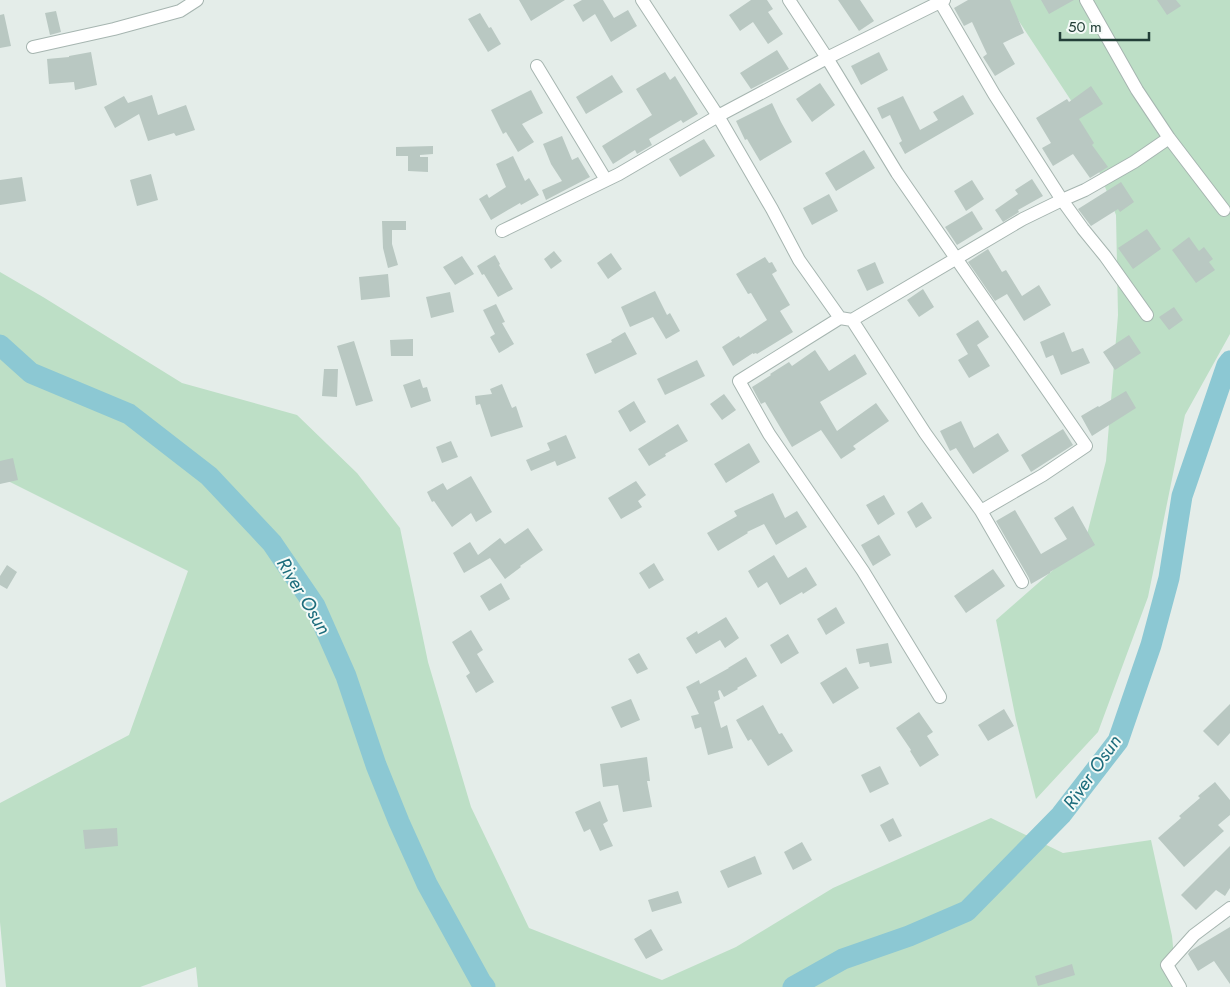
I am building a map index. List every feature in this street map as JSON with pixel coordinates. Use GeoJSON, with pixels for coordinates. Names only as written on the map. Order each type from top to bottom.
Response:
{"type":"FeatureCollection","features":[{"type":"Feature","properties":{"kind":"street"},"geometry":{"type":"LineString","coordinates":[[34,47],[114,29],[180,11],[196,0]]}},
{"type":"Feature","properties":{"kind":"street"},"geometry":{"type":"LineString","coordinates":[[642,0],[718,116],[799,260],[846,319],[981,511],[1022,582]]}},
{"type":"Feature","properties":{"kind":"street"},"geometry":{"type":"LineString","coordinates":[[789,0],[897,173],[1086,446],[1043,475],[981,511]]}},
{"type":"Feature","properties":{"kind":"street"},"geometry":{"type":"LineString","coordinates":[[1086,0],[1137,90],[1169,138],[1224,210]]}},
{"type":"Feature","properties":{"kind":"street"},"geometry":{"type":"LineString","coordinates":[[502,231],[619,174],[718,116],[826,58],[941,1],[994,94],[1062,200],[1083,230],[1105,256],[1146,315]]}},
{"type":"Feature","properties":{"kind":"street"},"geometry":{"type":"LineString","coordinates":[[537,66],[606,180]]}},
{"type":"Feature","properties":{"kind":"street"},"geometry":{"type":"LineString","coordinates":[[940,697],[863,572],[769,434],[739,381],[1024,219],[1085,190],[1134,162],[1169,138]]}},
{"type":"Feature","properties":{"kind":"street"},"geometry":{"type":"LineString","coordinates":[[1180,987],[1167,965],[1194,935],[1230,908]]}},
{"type":"Feature","properties":{"kind":"green space"},"geometry":{"type":"Polygon","coordinates":[[[1005,0],[1230,0],[1230,334],[1185,415],[1148,597],[1098,732],[1036,799],[1016,720],[996,620],[1085,542],[1106,461],[1118,315],[1116,215],[1072,102],[1005,0]]]}},
{"type":"Feature","properties":{"kind":"green space"},"geometry":{"type":"Polygon","coordinates":[[[0,272],[182,383],[297,415],[357,473],[400,528],[428,662],[471,807],[529,928],[662,980],[736,947],[833,888],[991,818],[1063,853],[1151,840],[1172,936],[1177,987],[198,987],[196,967],[140,987],[6,987],[0,922],[0,803],[129,735],[188,571],[0,477],[0,272]]]}},
{"type":"Feature","properties":{"kind":"building"},"geometry":{"type":"Polygon","coordinates":[[[519,0],[565,0],[531,21],[519,0]]]}},
{"type":"Feature","properties":{"kind":"building"},"geometry":{"type":"Polygon","coordinates":[[[582,0],[603,0],[614,18],[628,10],[637,26],[611,42],[595,14],[583,22],[573,5],[582,0]]]}},
{"type":"Feature","properties":{"kind":"building"},"geometry":{"type":"Polygon","coordinates":[[[751,0],[767,0],[773,9],[768,12],[783,34],[768,44],[753,22],[740,31],[729,15],[751,0]]]}},
{"type":"Feature","properties":{"kind":"building"},"geometry":{"type":"Polygon","coordinates":[[[838,0],[860,0],[874,21],[859,31],[838,0]]]}},
{"type":"Feature","properties":{"kind":"building"},"geometry":{"type":"Polygon","coordinates":[[[968,0],[1010,0],[1024,33],[1003,43],[1015,64],[995,76],[983,57],[987,54],[972,22],[964,26],[954,8],[968,0]]]}},
{"type":"Feature","properties":{"kind":"building"},"geometry":{"type":"Polygon","coordinates":[[[1041,0],[1074,0],[1049,14],[1041,0]]]}},
{"type":"Feature","properties":{"kind":"building"},"geometry":{"type":"Polygon","coordinates":[[[1157,0],[1176,0],[1181,6],[1167,15],[1157,0]]]}},
{"type":"Feature","properties":{"kind":"building"},"geometry":{"type":"Polygon","coordinates":[[[56,11],[61,32],[50,35],[45,13],[56,11]]]}},
{"type":"Feature","properties":{"kind":"building"},"geometry":{"type":"Polygon","coordinates":[[[480,13],[501,44],[488,52],[468,19],[480,13]]]}},
{"type":"Feature","properties":{"kind":"building"},"geometry":{"type":"Polygon","coordinates":[[[4,14],[11,46],[0,48],[0,15],[4,14]]]}},
{"type":"Feature","properties":{"kind":"building"},"geometry":{"type":"Polygon","coordinates":[[[777,50],[789,69],[751,89],[740,73],[777,50]]]}},
{"type":"Feature","properties":{"kind":"building"},"geometry":{"type":"Polygon","coordinates":[[[91,52],[97,85],[75,90],[74,82],[49,84],[47,59],[91,52]]]}},
{"type":"Feature","properties":{"kind":"building"},"geometry":{"type":"Polygon","coordinates":[[[879,52],[888,70],[861,85],[851,66],[879,52]]]}},
{"type":"Feature","properties":{"kind":"building"},"geometry":{"type":"Polygon","coordinates":[[[665,72],[670,80],[675,76],[698,114],[683,123],[681,120],[649,139],[652,145],[637,154],[635,150],[613,164],[602,146],[652,115],[636,89],[665,72]]]}},
{"type":"Feature","properties":{"kind":"building"},"geometry":{"type":"Polygon","coordinates":[[[612,75],[623,92],[586,114],[576,97],[612,75]]]}},
{"type":"Feature","properties":{"kind":"building"},"geometry":{"type":"Polygon","coordinates":[[[820,83],[835,105],[812,122],[796,99],[820,83]]]}},
{"type":"Feature","properties":{"kind":"building"},"geometry":{"type":"Polygon","coordinates":[[[1091,86],[1103,104],[1079,119],[1094,143],[1092,145],[1108,167],[1090,178],[1073,154],[1053,166],[1042,148],[1051,143],[1036,118],[1067,99],[1069,102],[1091,86]]]}},
{"type":"Feature","properties":{"kind":"building"},"geometry":{"type":"Polygon","coordinates":[[[531,90],[543,113],[522,124],[534,142],[518,152],[506,132],[503,134],[491,110],[531,90]]]}},
{"type":"Feature","properties":{"kind":"building"},"geometry":{"type":"Polygon","coordinates":[[[152,95],[158,115],[186,105],[195,130],[176,136],[174,133],[148,141],[139,114],[115,128],[104,107],[124,96],[128,103],[152,95]]]}},
{"type":"Feature","properties":{"kind":"building"},"geometry":{"type":"Polygon","coordinates":[[[963,95],[974,114],[905,154],[899,143],[902,141],[890,115],[882,119],[877,108],[903,96],[920,130],[938,120],[933,112],[963,95]]]}},
{"type":"Feature","properties":{"kind":"building"},"geometry":{"type":"Polygon","coordinates":[[[772,103],[792,142],[760,161],[747,139],[745,140],[736,121],[772,103]]]}},
{"type":"Feature","properties":{"kind":"building"},"geometry":{"type":"Polygon","coordinates":[[[562,136],[572,160],[578,157],[590,177],[546,200],[542,190],[562,181],[551,164],[543,144],[562,136]]]}},
{"type":"Feature","properties":{"kind":"building"},"geometry":{"type":"Polygon","coordinates":[[[704,139],[715,156],[680,177],[669,159],[704,139]]]}},
{"type":"Feature","properties":{"kind":"building"},"geometry":{"type":"Polygon","coordinates":[[[433,146],[433,154],[420,155],[420,157],[428,157],[428,172],[408,171],[408,156],[396,156],[396,147],[433,146]]]}},
{"type":"Feature","properties":{"kind":"building"},"geometry":{"type":"Polygon","coordinates":[[[864,150],[875,168],[836,191],[825,173],[864,150]]]}},
{"type":"Feature","properties":{"kind":"building"},"geometry":{"type":"Polygon","coordinates":[[[513,156],[525,181],[529,178],[539,195],[521,205],[520,203],[491,220],[479,199],[487,194],[489,198],[506,187],[496,164],[513,156]]]}},
{"type":"Feature","properties":{"kind":"building"},"geometry":{"type":"Polygon","coordinates":[[[151,174],[158,200],[137,206],[130,180],[151,174]]]}},
{"type":"Feature","properties":{"kind":"building"},"geometry":{"type":"Polygon","coordinates":[[[22,177],[26,201],[0,205],[0,180],[22,177]]]}},
{"type":"Feature","properties":{"kind":"building"},"geometry":{"type":"Polygon","coordinates":[[[1032,179],[1043,196],[1018,210],[1019,212],[1003,222],[995,210],[1018,194],[1015,190],[1032,179]]]}},
{"type":"Feature","properties":{"kind":"building"},"geometry":{"type":"Polygon","coordinates":[[[972,180],[984,199],[966,211],[954,191],[972,180]]]}},
{"type":"Feature","properties":{"kind":"building"},"geometry":{"type":"Polygon","coordinates":[[[1121,182],[1134,202],[1120,212],[1118,209],[1091,226],[1078,209],[1121,182]]]}},
{"type":"Feature","properties":{"kind":"building"},"geometry":{"type":"Polygon","coordinates":[[[829,194],[838,211],[812,225],[803,208],[829,194]]]}},
{"type":"Feature","properties":{"kind":"building"},"geometry":{"type":"Polygon","coordinates":[[[972,211],[983,229],[957,245],[945,227],[972,211]]]}},
{"type":"Feature","properties":{"kind":"building"},"geometry":{"type":"Polygon","coordinates":[[[382,221],[406,221],[406,230],[392,230],[392,244],[398,265],[388,268],[383,248],[382,221]]]}},
{"type":"Feature","properties":{"kind":"building"},"geometry":{"type":"Polygon","coordinates":[[[1147,229],[1161,249],[1133,269],[1118,248],[1147,229]]]}},
{"type":"Feature","properties":{"kind":"building"},"geometry":{"type":"Polygon","coordinates":[[[1189,237],[1199,251],[1204,247],[1213,259],[1209,262],[1215,270],[1196,283],[1172,250],[1189,237]]]}},
{"type":"Feature","properties":{"kind":"building"},"geometry":{"type":"Polygon","coordinates":[[[988,249],[1002,272],[1006,270],[1022,296],[1039,285],[1051,305],[1024,321],[1007,294],[995,301],[968,262],[988,249]]]}},
{"type":"Feature","properties":{"kind":"building"},"geometry":{"type":"Polygon","coordinates":[[[554,251],[562,261],[551,269],[544,259],[554,251]]]}},
{"type":"Feature","properties":{"kind":"building"},"geometry":{"type":"Polygon","coordinates":[[[611,253],[622,269],[608,279],[597,263],[611,253]]]}},
{"type":"Feature","properties":{"kind":"building"},"geometry":{"type":"Polygon","coordinates":[[[495,255],[513,289],[498,297],[477,266],[495,255]]]}},
{"type":"Feature","properties":{"kind":"building"},"geometry":{"type":"Polygon","coordinates":[[[462,256],[474,274],[455,285],[443,267],[462,256]]]}},
{"type":"Feature","properties":{"kind":"building"},"geometry":{"type":"Polygon","coordinates":[[[765,257],[769,263],[772,262],[777,271],[772,274],[790,305],[780,311],[793,332],[733,366],[722,347],[739,336],[740,338],[767,320],[751,293],[748,294],[736,274],[765,257]]]}},
{"type":"Feature","properties":{"kind":"building"},"geometry":{"type":"Polygon","coordinates":[[[875,262],[884,283],[867,291],[857,270],[875,262]]]}},
{"type":"Feature","properties":{"kind":"building"},"geometry":{"type":"Polygon","coordinates":[[[388,274],[390,297],[361,300],[359,277],[388,274]]]}},
{"type":"Feature","properties":{"kind":"building"},"geometry":{"type":"Polygon","coordinates":[[[923,289],[934,307],[919,317],[907,300],[923,289]]]}},
{"type":"Feature","properties":{"kind":"building"},"geometry":{"type":"Polygon","coordinates":[[[655,291],[667,315],[670,313],[680,331],[666,339],[653,317],[630,327],[621,307],[655,291]]]}},
{"type":"Feature","properties":{"kind":"building"},"geometry":{"type":"Polygon","coordinates":[[[450,292],[454,312],[431,318],[426,297],[450,292]]]}},
{"type":"Feature","properties":{"kind":"building"},"geometry":{"type":"Polygon","coordinates":[[[496,304],[505,322],[502,323],[514,344],[499,353],[490,337],[495,334],[483,310],[496,304]]]}},
{"type":"Feature","properties":{"kind":"building"},"geometry":{"type":"Polygon","coordinates":[[[1174,307],[1183,320],[1169,330],[1159,317],[1174,307]]]}},
{"type":"Feature","properties":{"kind":"building"},"geometry":{"type":"Polygon","coordinates":[[[978,320],[989,337],[977,345],[990,366],[969,378],[958,360],[968,354],[956,334],[978,320]]]}},
{"type":"Feature","properties":{"kind":"building"},"geometry":{"type":"Polygon","coordinates":[[[625,332],[637,354],[595,374],[586,354],[612,342],[611,340],[625,332]]]}},
{"type":"Feature","properties":{"kind":"building"},"geometry":{"type":"Polygon","coordinates":[[[1064,332],[1072,352],[1083,348],[1090,363],[1061,375],[1053,355],[1046,358],[1040,342],[1064,332]]]}},
{"type":"Feature","properties":{"kind":"building"},"geometry":{"type":"Polygon","coordinates":[[[1129,335],[1141,353],[1115,370],[1103,352],[1129,335]]]}},
{"type":"Feature","properties":{"kind":"building"},"geometry":{"type":"Polygon","coordinates":[[[413,339],[413,356],[391,356],[390,340],[413,339]]]}},
{"type":"Feature","properties":{"kind":"building"},"geometry":{"type":"Polygon","coordinates":[[[354,341],[373,401],[356,406],[337,346],[354,341]]]}},
{"type":"Feature","properties":{"kind":"building"},"geometry":{"type":"Polygon","coordinates":[[[815,350],[829,371],[855,354],[867,374],[820,402],[837,431],[876,403],[889,421],[853,446],[856,449],[841,459],[821,430],[792,447],[765,402],[761,404],[752,387],[789,362],[792,366],[815,350]]]}},
{"type":"Feature","properties":{"kind":"building"},"geometry":{"type":"Polygon","coordinates":[[[697,360],[705,376],[665,395],[657,379],[697,360]]]}},
{"type":"Feature","properties":{"kind":"building"},"geometry":{"type":"Polygon","coordinates":[[[324,369],[338,369],[337,397],[322,396],[324,369]]]}},
{"type":"Feature","properties":{"kind":"building"},"geometry":{"type":"Polygon","coordinates":[[[420,379],[423,388],[427,387],[431,401],[411,408],[403,385],[420,379]]]}},
{"type":"Feature","properties":{"kind":"building"},"geometry":{"type":"Polygon","coordinates":[[[502,384],[512,408],[516,406],[523,427],[491,437],[480,404],[476,405],[475,396],[492,394],[490,389],[502,384]]]}},
{"type":"Feature","properties":{"kind":"building"},"geometry":{"type":"Polygon","coordinates":[[[1126,391],[1136,408],[1092,436],[1081,416],[1126,391]]]}},
{"type":"Feature","properties":{"kind":"building"},"geometry":{"type":"Polygon","coordinates":[[[724,394],[736,410],[722,420],[710,404],[724,394]]]}},
{"type":"Feature","properties":{"kind":"building"},"geometry":{"type":"Polygon","coordinates":[[[634,401],[646,422],[630,432],[618,411],[634,401]]]}},
{"type":"Feature","properties":{"kind":"building"},"geometry":{"type":"Polygon","coordinates":[[[961,421],[974,448],[998,433],[1009,451],[973,474],[956,448],[950,451],[940,431],[961,421]]]}},
{"type":"Feature","properties":{"kind":"building"},"geometry":{"type":"Polygon","coordinates":[[[678,424],[688,441],[649,466],[638,449],[678,424]]]}},
{"type":"Feature","properties":{"kind":"building"},"geometry":{"type":"Polygon","coordinates":[[[1063,429],[1073,445],[1031,472],[1021,455],[1063,429]]]}},
{"type":"Feature","properties":{"kind":"building"},"geometry":{"type":"Polygon","coordinates":[[[566,435],[576,458],[557,466],[555,461],[531,471],[526,460],[550,450],[547,443],[566,435]]]}},
{"type":"Feature","properties":{"kind":"building"},"geometry":{"type":"Polygon","coordinates":[[[451,441],[458,457],[442,463],[436,447],[451,441]]]}},
{"type":"Feature","properties":{"kind":"building"},"geometry":{"type":"Polygon","coordinates":[[[749,443],[760,462],[726,483],[714,464],[749,443]]]}},
{"type":"Feature","properties":{"kind":"building"},"geometry":{"type":"Polygon","coordinates":[[[13,458],[18,480],[0,484],[0,461],[13,458]]]}},
{"type":"Feature","properties":{"kind":"building"},"geometry":{"type":"Polygon","coordinates":[[[471,476],[492,512],[476,522],[471,513],[452,527],[434,501],[432,502],[427,492],[443,483],[447,490],[471,476]]]}},
{"type":"Feature","properties":{"kind":"building"},"geometry":{"type":"Polygon","coordinates":[[[636,481],[646,495],[638,501],[642,507],[621,519],[608,498],[636,481]]]}},
{"type":"Feature","properties":{"kind":"building"},"geometry":{"type":"Polygon","coordinates":[[[773,493],[785,518],[797,511],[807,527],[776,545],[764,524],[747,532],[718,551],[707,533],[737,516],[734,511],[773,493]]]}},
{"type":"Feature","properties":{"kind":"building"},"geometry":{"type":"Polygon","coordinates":[[[884,495],[895,514],[878,525],[866,505],[884,495]]]}},
{"type":"Feature","properties":{"kind":"building"},"geometry":{"type":"Polygon","coordinates":[[[922,502],[932,518],[916,528],[907,512],[922,502]]]}},
{"type":"Feature","properties":{"kind":"building"},"geometry":{"type":"Polygon","coordinates":[[[1073,506],[1095,545],[1031,584],[996,521],[1015,510],[1041,554],[1067,539],[1054,518],[1073,506]]]}},
{"type":"Feature","properties":{"kind":"building"},"geometry":{"type":"Polygon","coordinates":[[[528,528],[543,550],[505,579],[490,558],[464,573],[453,553],[470,542],[478,555],[500,538],[505,544],[528,528]]]}},
{"type":"Feature","properties":{"kind":"building"},"geometry":{"type":"Polygon","coordinates":[[[879,535],[891,555],[873,566],[861,545],[879,535]]]}},
{"type":"Feature","properties":{"kind":"building"},"geometry":{"type":"Polygon","coordinates":[[[774,555],[788,578],[806,567],[817,585],[780,605],[767,582],[758,588],[748,571],[774,555]]]}},
{"type":"Feature","properties":{"kind":"building"},"geometry":{"type":"Polygon","coordinates":[[[654,563],[664,580],[649,589],[639,573],[654,563]]]}},
{"type":"Feature","properties":{"kind":"building"},"geometry":{"type":"Polygon","coordinates":[[[7,565],[17,572],[7,589],[0,585],[0,576],[7,565]]]}},
{"type":"Feature","properties":{"kind":"building"},"geometry":{"type":"Polygon","coordinates":[[[993,569],[1005,586],[966,613],[954,596],[993,569]]]}},
{"type":"Feature","properties":{"kind":"building"},"geometry":{"type":"Polygon","coordinates":[[[501,583],[510,599],[489,611],[480,596],[501,583]]]}},
{"type":"Feature","properties":{"kind":"building"},"geometry":{"type":"Polygon","coordinates":[[[836,607],[845,623],[826,635],[817,619],[836,607]]]}},
{"type":"Feature","properties":{"kind":"building"},"geometry":{"type":"Polygon","coordinates":[[[726,617],[739,638],[725,648],[720,640],[696,654],[686,638],[697,631],[698,634],[726,617]]]}},
{"type":"Feature","properties":{"kind":"building"},"geometry":{"type":"Polygon","coordinates":[[[471,630],[483,650],[477,654],[494,682],[476,693],[466,676],[470,673],[452,642],[471,630]]]}},
{"type":"Feature","properties":{"kind":"building"},"geometry":{"type":"Polygon","coordinates":[[[788,634],[799,653],[781,664],[770,645],[788,634]]]}},
{"type":"Feature","properties":{"kind":"building"},"geometry":{"type":"Polygon","coordinates":[[[888,643],[892,663],[870,667],[869,662],[859,664],[856,649],[888,643]]]}},
{"type":"Feature","properties":{"kind":"building"},"geometry":{"type":"Polygon","coordinates":[[[639,653],[648,669],[637,674],[628,659],[639,653]]]}},
{"type":"Feature","properties":{"kind":"building"},"geometry":{"type":"Polygon","coordinates":[[[746,657],[757,676],[724,697],[720,690],[718,691],[720,699],[714,702],[721,728],[727,725],[733,748],[708,755],[701,727],[695,729],[691,716],[699,714],[686,687],[699,680],[700,684],[746,657]]]}},
{"type":"Feature","properties":{"kind":"building"},"geometry":{"type":"Polygon","coordinates":[[[846,667],[859,688],[833,704],[820,683],[846,667]]]}},
{"type":"Feature","properties":{"kind":"building"},"geometry":{"type":"Polygon","coordinates":[[[631,699],[640,720],[621,728],[611,707],[631,699]]]}},
{"type":"Feature","properties":{"kind":"building"},"geometry":{"type":"Polygon","coordinates":[[[1230,704],[1230,733],[1218,746],[1203,731],[1230,704]]]}},
{"type":"Feature","properties":{"kind":"building"},"geometry":{"type":"Polygon","coordinates":[[[763,705],[779,734],[782,733],[793,751],[768,766],[751,739],[748,741],[736,720],[763,705]]]}},
{"type":"Feature","properties":{"kind":"building"},"geometry":{"type":"Polygon","coordinates":[[[1004,709],[1014,726],[988,741],[978,725],[1004,709]]]}},
{"type":"Feature","properties":{"kind":"building"},"geometry":{"type":"Polygon","coordinates":[[[919,712],[933,732],[927,736],[939,755],[920,767],[896,728],[919,712]]]}},
{"type":"Feature","properties":{"kind":"building"},"geometry":{"type":"Polygon","coordinates":[[[647,757],[650,781],[647,781],[652,807],[623,812],[618,785],[603,787],[600,764],[647,757]]]}},
{"type":"Feature","properties":{"kind":"building"},"geometry":{"type":"Polygon","coordinates":[[[880,766],[889,784],[870,793],[861,775],[880,766]]]}},
{"type":"Feature","properties":{"kind":"building"},"geometry":{"type":"Polygon","coordinates":[[[1215,782],[1230,800],[1230,815],[1218,825],[1224,831],[1184,867],[1158,838],[1181,818],[1179,816],[1200,798],[1198,796],[1215,782]]]}},
{"type":"Feature","properties":{"kind":"building"},"geometry":{"type":"Polygon","coordinates":[[[600,801],[608,821],[603,824],[613,846],[600,851],[590,829],[584,832],[575,812],[600,801]]]}},
{"type":"Feature","properties":{"kind":"building"},"geometry":{"type":"Polygon","coordinates":[[[893,818],[902,836],[889,842],[880,825],[893,818]]]}},
{"type":"Feature","properties":{"kind":"building"},"geometry":{"type":"Polygon","coordinates":[[[117,828],[118,846],[85,849],[83,830],[117,828]]]}},
{"type":"Feature","properties":{"kind":"building"},"geometry":{"type":"Polygon","coordinates":[[[802,842],[812,860],[793,870],[784,852],[802,842]]]}},
{"type":"Feature","properties":{"kind":"building"},"geometry":{"type":"Polygon","coordinates":[[[1230,846],[1230,888],[1225,896],[1216,890],[1196,910],[1181,895],[1230,846]]]}},
{"type":"Feature","properties":{"kind":"building"},"geometry":{"type":"Polygon","coordinates":[[[755,856],[762,874],[728,888],[720,871],[755,856]]]}},
{"type":"Feature","properties":{"kind":"building"},"geometry":{"type":"Polygon","coordinates":[[[678,891],[682,903],[652,912],[648,900],[678,891]]]}},
{"type":"Feature","properties":{"kind":"building"},"geometry":{"type":"Polygon","coordinates":[[[1230,927],[1230,984],[1214,961],[1198,971],[1188,954],[1230,927]]]}},
{"type":"Feature","properties":{"kind":"building"},"geometry":{"type":"Polygon","coordinates":[[[651,929],[663,950],[646,959],[634,939],[651,929]]]}},
{"type":"Feature","properties":{"kind":"building"},"geometry":{"type":"Polygon","coordinates":[[[1072,964],[1075,975],[1038,986],[1035,976],[1072,964]]]}},
{"type":"Feature","properties":{"kind":"waterway","name":"River Osun"},"geometry":{"type":"LineString","coordinates":[[0,345],[31,373],[129,414],[209,476],[272,543],[315,606],[346,676],[376,765],[399,822],[427,884],[485,987]]}},
{"type":"Feature","properties":{"kind":"waterway","name":"River Osun"},"geometry":{"type":"LineString","coordinates":[[793,987],[843,959],[909,936],[967,911],[1061,815],[1118,741],[1151,645],[1169,578],[1182,496],[1230,361]]}}]}
